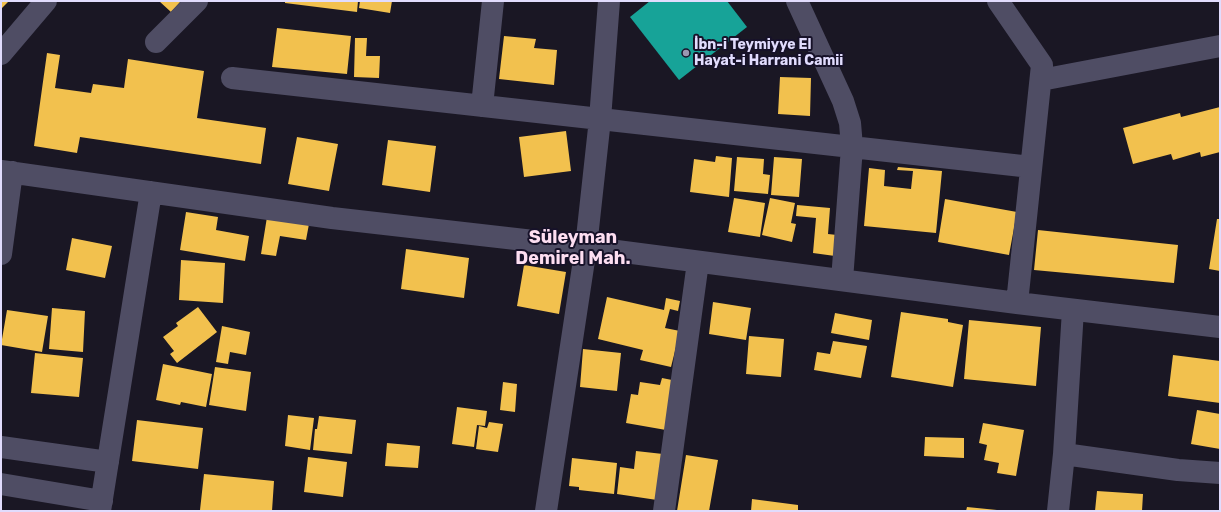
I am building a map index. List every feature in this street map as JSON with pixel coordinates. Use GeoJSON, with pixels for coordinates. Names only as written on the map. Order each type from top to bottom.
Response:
{"type":"FeatureCollection","features":[{"type":"Feature","properties":{"kind":"street"},"geometry":{"type":"LineString","coordinates":[[1,54],[46,1]]}},
{"type":"Feature","properties":{"kind":"street"},"geometry":{"type":"LineString","coordinates":[[156,42],[197,1]]}},
{"type":"Feature","properties":{"kind":"street"},"geometry":{"type":"LineString","coordinates":[[482,106],[493,1]]}},
{"type":"Feature","properties":{"kind":"street"},"geometry":{"type":"LineString","coordinates":[[546,511],[586,247],[600,119],[609,1]]}},
{"type":"Feature","properties":{"kind":"street"},"geometry":{"type":"LineString","coordinates":[[797,1],[843,101],[850,123],[852,147],[842,280]]}},
{"type":"Feature","properties":{"kind":"street"},"geometry":{"type":"LineString","coordinates":[[998,1],[1042,65],[1016,303]]}},
{"type":"Feature","properties":{"kind":"street"},"geometry":{"type":"LineString","coordinates":[[1041,80],[1220,46]]}},
{"type":"Feature","properties":{"kind":"street"},"geometry":{"type":"LineString","coordinates":[[232,78],[1031,167]]}},
{"type":"Feature","properties":{"kind":"street"},"geometry":{"type":"LineString","coordinates":[[1,254],[6,172],[332,218],[586,247],[1016,303],[1220,327]]}},
{"type":"Feature","properties":{"kind":"street"},"geometry":{"type":"LineString","coordinates":[[1,484],[101,506],[151,192]]}},
{"type":"Feature","properties":{"kind":"street"},"geometry":{"type":"LineString","coordinates":[[664,511],[698,262]]}},
{"type":"Feature","properties":{"kind":"street"},"geometry":{"type":"LineString","coordinates":[[1058,511],[1064,454],[1073,310]]}},
{"type":"Feature","properties":{"kind":"street"},"geometry":{"type":"LineString","coordinates":[[1,447],[108,462]]}},
{"type":"Feature","properties":{"kind":"street"},"geometry":{"type":"LineString","coordinates":[[1064,454],[1178,470],[1220,473]]}},
{"type":"Feature","properties":{"kind":"building: Konut"},"geometry":{"type":"Polygon","coordinates":[[[1,1],[9,1],[1,9],[1,1]]]}},
{"type":"Feature","properties":{"kind":"building: Konut"},"geometry":{"type":"Polygon","coordinates":[[[159,1],[181,1],[171,12],[159,1]]]}},
{"type":"Feature","properties":{"kind":"building: Konut"},"geometry":{"type":"Polygon","coordinates":[[[285,1],[358,1],[357,12],[285,3],[285,1]]]}},
{"type":"Feature","properties":{"kind":"building: Konut"},"geometry":{"type":"Polygon","coordinates":[[[360,1],[392,1],[390,13],[359,8],[360,1]]]}},
{"type":"Feature","properties":{"kind":"building: Konut"},"geometry":{"type":"Polygon","coordinates":[[[277,28],[351,36],[347,74],[272,67],[277,28]]]}},
{"type":"Feature","properties":{"kind":"building: Konut"},"geometry":{"type":"Polygon","coordinates":[[[504,36],[536,39],[534,48],[557,50],[554,85],[499,79],[504,36]]]}},
{"type":"Feature","properties":{"kind":"building: Konut"},"geometry":{"type":"Polygon","coordinates":[[[355,38],[367,38],[366,56],[380,56],[379,78],[354,77],[355,38]]]}},
{"type":"Feature","properties":{"kind":"building: Konut"},"geometry":{"type":"Polygon","coordinates":[[[47,53],[60,55],[55,88],[91,93],[93,84],[124,88],[128,59],[204,71],[197,118],[266,128],[261,164],[80,137],[77,153],[34,146],[47,53]]]}},
{"type":"Feature","properties":{"kind":"building: Konut"},"geometry":{"type":"Polygon","coordinates":[[[780,77],[811,78],[810,116],[778,114],[780,77]]]}},
{"type":"Feature","properties":{"kind":"building: Konut"},"geometry":{"type":"Polygon","coordinates":[[[1220,107],[1220,152],[1201,157],[1200,152],[1173,160],[1171,154],[1133,164],[1123,128],[1180,113],[1181,117],[1220,107]]]}},
{"type":"Feature","properties":{"kind":"building: Konut"},"geometry":{"type":"Polygon","coordinates":[[[566,131],[571,171],[524,177],[519,137],[566,131]]]}},
{"type":"Feature","properties":{"kind":"building: Konut"},"geometry":{"type":"Polygon","coordinates":[[[297,137],[338,144],[329,191],[288,184],[297,137]]]}},
{"type":"Feature","properties":{"kind":"building: Konut"},"geometry":{"type":"Polygon","coordinates":[[[388,140],[436,146],[430,192],[382,185],[388,140]]]}},
{"type":"Feature","properties":{"kind":"building: Konut"},"geometry":{"type":"Polygon","coordinates":[[[716,156],[732,158],[729,197],[690,192],[694,159],[715,162],[716,156]]]}},
{"type":"Feature","properties":{"kind":"building: Konut"},"geometry":{"type":"Polygon","coordinates":[[[737,157],[764,159],[763,174],[770,175],[768,194],[734,191],[737,157]]]}},
{"type":"Feature","properties":{"kind":"building: Konut"},"geometry":{"type":"Polygon","coordinates":[[[774,157],[802,159],[799,197],[771,195],[774,157]]]}},
{"type":"Feature","properties":{"kind":"building: Konut"},"geometry":{"type":"Polygon","coordinates":[[[898,167],[942,171],[936,233],[864,226],[869,168],[885,170],[884,186],[911,189],[913,171],[897,170],[898,167]]]}},
{"type":"Feature","properties":{"kind":"building: Konut"},"geometry":{"type":"Polygon","coordinates":[[[734,198],[765,203],[760,237],[728,232],[734,198]]]}},
{"type":"Feature","properties":{"kind":"building: Konut"},"geometry":{"type":"Polygon","coordinates":[[[770,198],[795,203],[791,223],[796,224],[792,242],[762,235],[770,198]]]}},
{"type":"Feature","properties":{"kind":"building: Konut"},"geometry":{"type":"Polygon","coordinates":[[[945,199],[1017,212],[1009,255],[938,242],[945,199]]]}},
{"type":"Feature","properties":{"kind":"building: Konut"},"geometry":{"type":"Polygon","coordinates":[[[797,205],[830,208],[828,234],[837,235],[835,256],[813,253],[816,218],[796,216],[797,205]]]}},
{"type":"Feature","properties":{"kind":"building: Konut"},"geometry":{"type":"Polygon","coordinates":[[[186,212],[218,217],[216,230],[249,236],[245,261],[180,250],[186,212]]]}},
{"type":"Feature","properties":{"kind":"building: Konut"},"geometry":{"type":"Polygon","coordinates":[[[267,217],[309,224],[306,240],[280,236],[276,256],[261,254],[267,217]]]}},
{"type":"Feature","properties":{"kind":"building: Konut"},"geometry":{"type":"Polygon","coordinates":[[[1217,219],[1220,219],[1220,271],[1209,269],[1217,219]]]}},
{"type":"Feature","properties":{"kind":"building: Konut"},"geometry":{"type":"Polygon","coordinates":[[[1038,230],[1178,245],[1174,283],[1034,270],[1038,230]]]}},
{"type":"Feature","properties":{"kind":"building: Konut"},"geometry":{"type":"Polygon","coordinates":[[[72,238],[112,246],[105,278],[66,270],[72,238]]]}},
{"type":"Feature","properties":{"kind":"building: Konut"},"geometry":{"type":"Polygon","coordinates":[[[406,249],[469,258],[464,298],[401,289],[406,249]]]}},
{"type":"Feature","properties":{"kind":"building: Konut"},"geometry":{"type":"Polygon","coordinates":[[[181,260],[225,263],[223,303],[179,300],[181,260]]]}},
{"type":"Feature","properties":{"kind":"building: Konut"},"geometry":{"type":"Polygon","coordinates":[[[524,265],[566,272],[559,314],[517,306],[524,265]]]}},
{"type":"Feature","properties":{"kind":"building: Konut"},"geometry":{"type":"Polygon","coordinates":[[[607,297],[664,310],[666,298],[680,301],[678,311],[670,309],[665,328],[680,331],[671,367],[640,360],[643,350],[598,339],[607,297]]]}},
{"type":"Feature","properties":{"kind":"building: Konut"},"geometry":{"type":"Polygon","coordinates":[[[713,302],[751,308],[746,340],[709,334],[713,302]]]}},
{"type":"Feature","properties":{"kind":"building: Konut"},"geometry":{"type":"Polygon","coordinates":[[[198,307],[217,332],[177,363],[170,354],[174,351],[163,337],[178,326],[176,323],[198,307]]]}},
{"type":"Feature","properties":{"kind":"building: Konut"},"geometry":{"type":"Polygon","coordinates":[[[52,308],[85,311],[83,352],[49,349],[52,308]]]}},
{"type":"Feature","properties":{"kind":"building: Konut"},"geometry":{"type":"Polygon","coordinates":[[[7,310],[48,316],[42,352],[1,345],[7,310]]]}},
{"type":"Feature","properties":{"kind":"building: Konut"},"geometry":{"type":"Polygon","coordinates":[[[901,312],[948,319],[948,322],[963,325],[953,387],[891,377],[901,312]]]}},
{"type":"Feature","properties":{"kind":"building: Konut"},"geometry":{"type":"Polygon","coordinates":[[[835,313],[872,320],[869,340],[831,333],[835,313]]]}},
{"type":"Feature","properties":{"kind":"building: Konut"},"geometry":{"type":"Polygon","coordinates":[[[969,320],[1041,327],[1036,386],[964,379],[969,320]]]}},
{"type":"Feature","properties":{"kind":"building: Konut"},"geometry":{"type":"Polygon","coordinates":[[[222,326],[250,332],[246,355],[230,352],[228,364],[216,362],[222,326]]]}},
{"type":"Feature","properties":{"kind":"building: Konut"},"geometry":{"type":"Polygon","coordinates":[[[749,336],[784,339],[781,377],[746,374],[749,336]]]}},
{"type":"Feature","properties":{"kind":"building: Konut"},"geometry":{"type":"Polygon","coordinates":[[[833,341],[867,346],[861,378],[814,370],[817,352],[830,354],[833,341]]]}},
{"type":"Feature","properties":{"kind":"building: Konut"},"geometry":{"type":"Polygon","coordinates":[[[583,349],[621,353],[617,391],[580,387],[583,349]]]}},
{"type":"Feature","properties":{"kind":"building: Konut"},"geometry":{"type":"Polygon","coordinates":[[[35,353],[83,358],[79,397],[31,393],[35,353]]]}},
{"type":"Feature","properties":{"kind":"building: Konut"},"geometry":{"type":"Polygon","coordinates":[[[1173,355],[1220,361],[1220,403],[1168,396],[1173,355]]]}},
{"type":"Feature","properties":{"kind":"building: Konut"},"geometry":{"type":"Polygon","coordinates":[[[163,364],[212,374],[206,407],[181,402],[180,405],[156,400],[163,364]]]}},
{"type":"Feature","properties":{"kind":"building: Konut"},"geometry":{"type":"Polygon","coordinates":[[[215,367],[251,372],[246,411],[209,405],[215,367]]]}},
{"type":"Feature","properties":{"kind":"building: Konut"},"geometry":{"type":"Polygon","coordinates":[[[662,378],[677,381],[666,430],[626,423],[631,394],[638,395],[640,382],[660,385],[662,378]]]}},
{"type":"Feature","properties":{"kind":"building: Konut"},"geometry":{"type":"Polygon","coordinates":[[[503,382],[517,384],[515,412],[500,410],[503,382]]]}},
{"type":"Feature","properties":{"kind":"building: Konut"},"geometry":{"type":"Polygon","coordinates":[[[457,407],[487,411],[485,426],[477,425],[474,447],[452,444],[457,407]]]}},
{"type":"Feature","properties":{"kind":"building: Konut"},"geometry":{"type":"Polygon","coordinates":[[[1197,410],[1220,414],[1220,449],[1191,444],[1197,410]]]}},
{"type":"Feature","properties":{"kind":"building: Konut"},"geometry":{"type":"Polygon","coordinates":[[[288,415],[314,418],[310,450],[285,446],[288,415]]]}},
{"type":"Feature","properties":{"kind":"building: Konut"},"geometry":{"type":"Polygon","coordinates":[[[319,416],[356,420],[352,454],[313,450],[315,429],[317,429],[319,416]]]}},
{"type":"Feature","properties":{"kind":"building: Konut"},"geometry":{"type":"Polygon","coordinates":[[[137,420],[203,428],[198,469],[132,461],[137,420]]]}},
{"type":"Feature","properties":{"kind":"building: Konut"},"geometry":{"type":"Polygon","coordinates":[[[489,422],[503,424],[498,452],[476,449],[479,426],[487,428],[489,422]]]}},
{"type":"Feature","properties":{"kind":"building: Konut"},"geometry":{"type":"Polygon","coordinates":[[[983,423],[1024,430],[1016,476],[997,473],[999,463],[984,460],[987,445],[979,443],[983,423]]]}},
{"type":"Feature","properties":{"kind":"building: Konut"},"geometry":{"type":"Polygon","coordinates":[[[925,437],[964,438],[964,458],[924,456],[925,437]]]}},
{"type":"Feature","properties":{"kind":"building: Konut"},"geometry":{"type":"Polygon","coordinates":[[[387,443],[420,446],[418,468],[385,466],[387,443]]]}},
{"type":"Feature","properties":{"kind":"building: Konut"},"geometry":{"type":"Polygon","coordinates":[[[636,451],[663,454],[657,500],[617,494],[620,467],[634,469],[636,451]]]}},
{"type":"Feature","properties":{"kind":"building: Konut"},"geometry":{"type":"Polygon","coordinates":[[[686,455],[718,460],[709,511],[677,511],[686,455]]]}},
{"type":"Feature","properties":{"kind":"building: Konut"},"geometry":{"type":"Polygon","coordinates":[[[308,457],[347,462],[343,497],[304,492],[308,457]]]}},
{"type":"Feature","properties":{"kind":"building: Konut"},"geometry":{"type":"Polygon","coordinates":[[[572,458],[617,463],[614,494],[579,490],[579,487],[569,486],[572,458]]]}},
{"type":"Feature","properties":{"kind":"building: Konut"},"geometry":{"type":"Polygon","coordinates":[[[204,474],[274,481],[272,511],[200,510],[204,474]]]}},
{"type":"Feature","properties":{"kind":"building: Konut"},"geometry":{"type":"Polygon","coordinates":[[[1097,491],[1143,494],[1142,511],[1095,511],[1097,491]]]}},
{"type":"Feature","properties":{"kind":"building: Konut"},"geometry":{"type":"Polygon","coordinates":[[[752,499],[798,505],[798,511],[751,511],[752,499]]]}},
{"type":"Feature","properties":{"kind":"building: Konut"},"geometry":{"type":"Polygon","coordinates":[[[967,507],[997,510],[997,511],[966,511],[967,507]]]}},
{"type":"Feature","properties":{"kind":"building: Kamu","name":"İbn-i Teymiyye El Hayat-i Harrani Camii"},"geometry":{"type":"Polygon","coordinates":[[[650,1],[727,1],[747,27],[679,80],[630,17],[650,1]]]}},
{"type":"Feature","properties":{"kind":"place","name":"İbn-i Teymiyye El Hayat-i Harrani Camii"},"geometry":{"type":"Point","coordinates":[686,53]}},
{"type":"Feature","properties":{"kind":"district","name":"Süleyman Demirel Mah."},"geometry":{"type":"Point","coordinates":[573,248]}}]}
